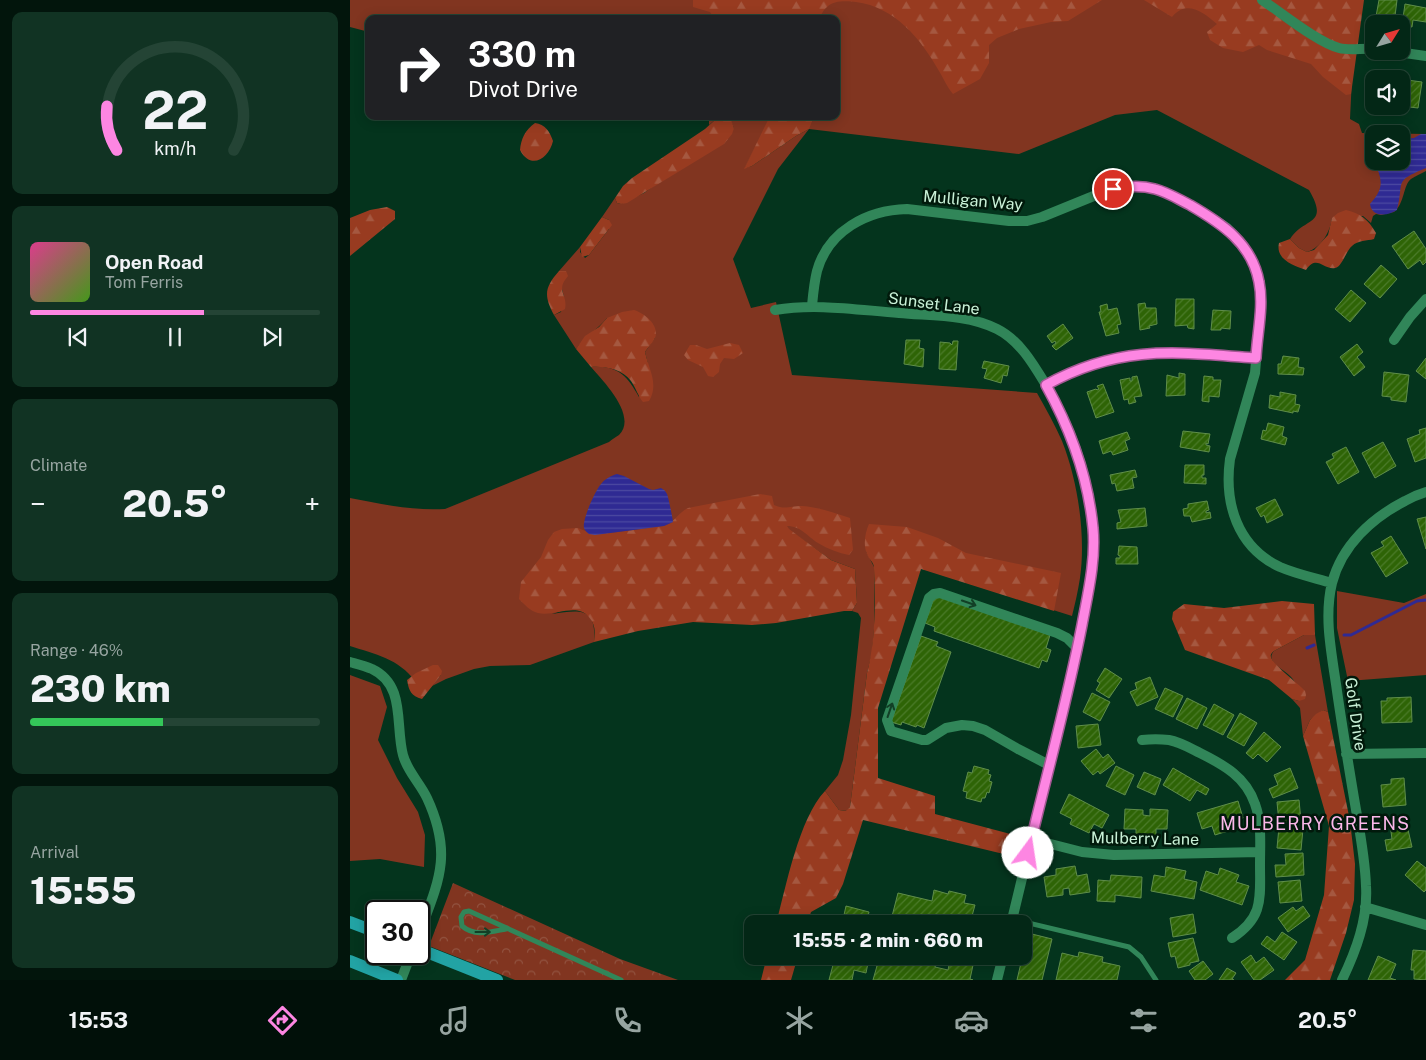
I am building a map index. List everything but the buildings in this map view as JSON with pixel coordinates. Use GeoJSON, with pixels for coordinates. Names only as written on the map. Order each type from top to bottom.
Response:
{"type":"FeatureCollection","features":[{"type":"Feature","properties":{"kind":"main road"},"geometry":{"type":"LineString","coordinates":[[350,922],[365,928]]}},
{"type":"Feature","properties":{"kind":"main road"},"geometry":{"type":"LineString","coordinates":[[430,953],[497,980]]}},
{"type":"Feature","properties":{"kind":"main road"},"geometry":{"type":"LineString","coordinates":[[350,961],[397,980]]}},
{"type":"Feature","properties":{"kind":"street"},"geometry":{"type":"LineString","coordinates":[[1262,0],[1329,44],[1347,49],[1365,48]]}},
{"type":"Feature","properties":{"kind":"street"},"geometry":{"type":"LineString","coordinates":[[1410,54],[1426,56]]}},
{"type":"Feature","properties":{"kind":"street","name":"Mulligan Way"},"geometry":{"type":"LineString","coordinates":[[812,306],[816,272],[827,250],[850,225],[873,214],[890,209],[906,209],[1009,221],[1027,221],[1106,191],[1122,187],[1140,186],[1171,195],[1212,218],[1232,233],[1248,253],[1256,272],[1260,292],[1255,374],[1230,459],[1228,488],[1233,515],[1239,528],[1251,544],[1272,562],[1286,569],[1332,583]]}},
{"type":"Feature","properties":{"kind":"street"},"geometry":{"type":"LineString","coordinates":[[1394,340],[1410,317],[1426,299]]}},
{"type":"Feature","properties":{"kind":"street","name":"Sunset Lane"},"geometry":{"type":"LineString","coordinates":[[775,310],[812,306],[950,317],[985,324],[1000,330],[1014,340],[1025,352],[1046,385],[1067,425],[1077,451],[1087,489],[1093,529],[1092,570],[1078,649],[1012,915]]}},
{"type":"Feature","properties":{"kind":"street"},"geometry":{"type":"LineString","coordinates":[[1046,385],[1096,363],[1142,354],[1176,352],[1256,358]]}},
{"type":"Feature","properties":{"kind":"street","name":"Golf Drive"},"geometry":{"type":"LineString","coordinates":[[1342,980],[1357,945],[1365,907],[1366,888],[1363,854],[1346,754],[1328,626],[1332,583],[1339,564],[1349,546],[1362,531],[1388,510],[1426,492]]}},
{"type":"Feature","properties":{"kind":"street"},"geometry":{"type":"LineString","coordinates":[[1049,765],[985,730],[974,726],[962,725],[948,728],[928,740],[916,739],[891,730],[887,720],[929,598],[934,594],[940,594],[1057,633],[1067,638],[1078,649]]}},
{"type":"Feature","properties":{"kind":"street"},"geometry":{"type":"LineString","coordinates":[[350,662],[380,674],[393,689],[397,701],[400,742],[404,757],[409,770],[426,796],[439,832],[441,849],[439,880],[430,904]]}},
{"type":"Feature","properties":{"kind":"street"},"geometry":{"type":"LineString","coordinates":[[1142,740],[1170,740],[1186,745],[1225,766],[1243,782],[1255,803],[1260,819],[1260,900],[1251,922],[1242,932],[1232,938]]}},
{"type":"Feature","properties":{"kind":"street"},"geometry":{"type":"LineString","coordinates":[[1346,754],[1426,753]]}},
{"type":"Feature","properties":{"kind":"street","name":"Mulberry Lane"},"geometry":{"type":"LineString","coordinates":[[1031,839],[1082,852],[1114,855],[1260,852]]}},
{"type":"Feature","properties":{"kind":"street"},"geometry":{"type":"LineString","coordinates":[[1365,907],[1426,925]]}},
{"type":"Feature","properties":{"kind":"street"},"geometry":{"type":"LineString","coordinates":[[401,980],[407,965]]}},
{"type":"Feature","properties":{"kind":"street"},"geometry":{"type":"LineString","coordinates":[[997,980],[1001,965]]}},
{"type":"Feature","properties":{"kind":"lane"},"geometry":{"type":"LineString","coordinates":[[506,929],[485,933],[474,932],[462,926],[461,916],[464,912],[469,911],[622,980]]}},
{"type":"Feature","properties":{"kind":"lane"},"geometry":{"type":"LineString","coordinates":[[1032,926],[1129,948],[1141,957],[1156,980]]}},
{"type":"Feature","properties":{"kind":"green space"},"geometry":{"type":"Polygon","coordinates":[[[350,0],[1242,0],[1353,57],[1350,119],[1359,124],[1362,133],[1365,133],[1365,170],[1410,170],[1410,134],[1426,134],[1426,171],[1408,182],[1400,204],[1394,212],[1381,215],[1376,214],[1373,216],[1371,223],[1363,216],[1332,218],[1329,229],[1321,243],[1307,252],[1299,248],[1290,239],[1316,216],[1315,202],[1309,190],[1157,110],[1115,115],[1019,154],[809,129],[778,169],[733,259],[751,308],[776,302],[792,375],[1037,393],[1062,441],[1068,457],[1079,509],[1082,544],[1080,578],[1072,616],[866,551],[874,567],[872,653],[867,673],[850,807],[847,811],[839,810],[825,791],[838,775],[843,760],[851,715],[861,618],[858,613],[852,611],[857,603],[855,569],[831,560],[792,532],[552,614],[578,612],[589,616],[594,630],[594,642],[530,665],[490,666],[474,669],[432,686],[441,675],[415,681],[402,667],[394,662],[350,646],[350,498],[409,508],[445,509],[609,442],[619,435],[624,427],[622,409],[617,399],[591,367],[608,368],[620,373],[630,383],[639,397],[648,364],[645,352],[655,338],[607,318],[576,349],[554,315],[561,312],[564,297],[562,283],[566,271],[559,271],[580,247],[580,252],[585,258],[589,255],[609,229],[609,220],[602,217],[615,198],[617,203],[621,204],[644,193],[734,128],[730,120],[840,120],[840,15],[365,15],[365,31],[350,27],[350,0]],[[809,129],[763,132],[745,168],[752,166],[809,129]]]}},
{"type":"Feature","properties":{"kind":"green space"},"geometry":{"type":"Polygon","coordinates":[[[693,0],[1102,0],[1068,21],[1051,22],[1019,29],[997,38],[989,45],[989,63],[980,79],[953,94],[932,59],[915,36],[895,18],[883,10],[870,5],[845,1],[837,2],[827,7],[821,15],[712,15],[710,12],[693,7],[693,0]]]}},
{"type":"Feature","properties":{"kind":"green space"},"geometry":{"type":"Polygon","coordinates":[[[1144,0],[1364,0],[1351,94],[1346,95],[1323,77],[1311,64],[1267,50],[1259,45],[1243,52],[1223,48],[1210,40],[1207,32],[1217,24],[1206,15],[1194,9],[1183,9],[1172,17],[1144,0]]]}},
{"type":"Feature","properties":{"kind":"green space"},"geometry":{"type":"Polygon","coordinates":[[[715,120],[731,120],[734,128],[724,144],[627,203],[617,203],[615,198],[623,186],[632,178],[705,129],[715,120]]]}},
{"type":"Feature","properties":{"kind":"green space"},"geometry":{"type":"Polygon","coordinates":[[[768,120],[812,120],[809,129],[752,166],[744,169],[768,120]]]}},
{"type":"Feature","properties":{"kind":"green space"},"geometry":{"type":"Polygon","coordinates":[[[535,123],[547,129],[553,141],[548,153],[539,160],[534,161],[529,160],[520,150],[524,135],[535,123]]]}},
{"type":"Feature","properties":{"kind":"green space"},"geometry":{"type":"Polygon","coordinates":[[[387,207],[395,211],[395,219],[350,256],[350,218],[370,210],[387,207]]]}},
{"type":"Feature","properties":{"kind":"green space"},"geometry":{"type":"Polygon","coordinates":[[[1346,210],[1360,215],[1376,233],[1374,239],[1354,244],[1337,267],[1331,268],[1313,263],[1306,270],[1287,261],[1280,254],[1279,243],[1290,239],[1299,248],[1307,252],[1314,250],[1328,235],[1332,218],[1346,210]]]}},
{"type":"Feature","properties":{"kind":"green space"},"geometry":{"type":"Polygon","coordinates":[[[602,217],[609,220],[612,225],[589,255],[582,257],[580,247],[602,217]]]}},
{"type":"Feature","properties":{"kind":"green space"},"geometry":{"type":"Polygon","coordinates":[[[559,271],[566,271],[568,276],[562,285],[565,309],[554,315],[548,302],[547,292],[550,282],[559,271]]]}},
{"type":"Feature","properties":{"kind":"green space"},"geometry":{"type":"Polygon","coordinates":[[[634,310],[650,320],[656,333],[654,340],[645,352],[653,383],[652,395],[649,401],[643,402],[627,377],[613,369],[591,367],[576,349],[585,336],[599,327],[607,318],[634,310]]]}},
{"type":"Feature","properties":{"kind":"green space"},"geometry":{"type":"Polygon","coordinates":[[[730,343],[739,345],[743,353],[734,359],[724,358],[720,364],[719,372],[713,377],[708,376],[703,367],[688,360],[684,355],[690,345],[707,349],[730,343]]]}},
{"type":"Feature","properties":{"kind":"green space"},"geometry":{"type":"Polygon","coordinates":[[[760,494],[772,496],[774,505],[785,508],[808,507],[850,518],[853,550],[849,555],[826,547],[800,530],[787,526],[831,560],[855,569],[857,603],[852,611],[752,625],[693,622],[638,631],[594,642],[594,625],[591,619],[583,612],[571,610],[544,614],[538,613],[530,609],[519,599],[521,582],[541,557],[548,540],[554,532],[562,529],[578,528],[595,535],[664,526],[671,523],[681,512],[688,508],[760,494]]]}},
{"type":"Feature","properties":{"kind":"green space"},"geometry":{"type":"Polygon","coordinates":[[[869,524],[907,527],[938,538],[966,553],[1061,573],[1054,611],[921,569],[878,708],[878,778],[935,796],[935,814],[1018,836],[1016,857],[863,820],[843,884],[836,898],[811,912],[810,915],[778,915],[794,854],[816,803],[825,791],[839,810],[846,811],[850,807],[870,660],[875,608],[874,568],[866,550],[866,535],[869,524]]]}},
{"type":"Feature","properties":{"kind":"green space"},"geometry":{"type":"Polygon","coordinates":[[[1337,591],[1404,603],[1426,594],[1426,675],[1348,681],[1337,628],[1337,591]]]}},
{"type":"Feature","properties":{"kind":"green space"},"geometry":{"type":"Polygon","coordinates":[[[1282,601],[1314,604],[1315,635],[1304,635],[1271,654],[1276,664],[1305,691],[1305,699],[1299,701],[1292,699],[1269,680],[1185,650],[1172,619],[1173,612],[1184,604],[1224,608],[1282,601]]]}},
{"type":"Feature","properties":{"kind":"green space"},"geometry":{"type":"Polygon","coordinates":[[[1304,635],[1315,635],[1328,712],[1323,710],[1310,720],[1303,736],[1300,708],[1292,699],[1299,701],[1295,683],[1292,677],[1274,663],[1272,655],[1274,651],[1304,635]]]}},
{"type":"Feature","properties":{"kind":"green space"},"geometry":{"type":"Polygon","coordinates":[[[433,665],[438,665],[442,671],[441,675],[422,699],[413,695],[407,680],[416,673],[433,665]]]}},
{"type":"Feature","properties":{"kind":"green space"},"geometry":{"type":"Polygon","coordinates":[[[350,675],[380,686],[387,707],[378,740],[397,778],[418,812],[425,835],[424,867],[380,859],[350,861],[350,675]]]}},
{"type":"Feature","properties":{"kind":"green space"},"geometry":{"type":"Polygon","coordinates":[[[1323,710],[1328,712],[1350,821],[1355,864],[1354,900],[1346,933],[1330,980],[1285,980],[1305,960],[1324,895],[1329,826],[1303,736],[1310,720],[1323,710]]]}},
{"type":"Feature","properties":{"kind":"green space"},"geometry":{"type":"Polygon","coordinates":[[[453,883],[620,959],[678,980],[515,980],[430,946],[453,883]]]}},
{"type":"Feature","properties":{"kind":"green space"},"geometry":{"type":"Polygon","coordinates":[[[765,965],[795,965],[791,980],[761,980],[765,965]]]}},
{"type":"Feature","properties":{"kind":"shaded area"},"geometry":{"type":"Polygon","coordinates":[[[1421,134],[1426,134],[1426,168],[1408,176],[1404,180],[1397,210],[1389,214],[1377,214],[1371,209],[1370,204],[1381,185],[1378,170],[1410,170],[1410,138],[1421,134]]]}},
{"type":"Feature","properties":{"kind":"shaded area"},"geometry":{"type":"Polygon","coordinates":[[[617,474],[649,489],[661,488],[664,490],[668,495],[673,522],[664,526],[595,535],[589,534],[584,529],[584,524],[592,499],[603,482],[617,474]]]}},
{"type":"Feature","properties":{"kind":"waterway"},"geometry":{"type":"LineString","coordinates":[[1344,635],[1351,635],[1417,601],[1426,600]]}},
{"type":"Feature","properties":{"kind":"waterway"},"geometry":{"type":"LineString","coordinates":[[1307,648],[1314,645]]}},
{"type":"Feature","properties":{"kind":"district","name":"MULBERRY GREENS"},"geometry":{"type":"Point","coordinates":[1315,824]}},
{"type":"Feature","properties":{"kind":"route"},"geometry":{"type":"LineString","coordinates":[[1028,853],[1078,649],[1091,578],[1094,543],[1089,497],[1077,451],[1067,425],[1046,385],[1096,363],[1142,354],[1176,352],[1256,358],[1261,301],[1259,282],[1253,262],[1238,239],[1227,228],[1212,218],[1162,191],[1140,186],[1113,189]]}}]}
